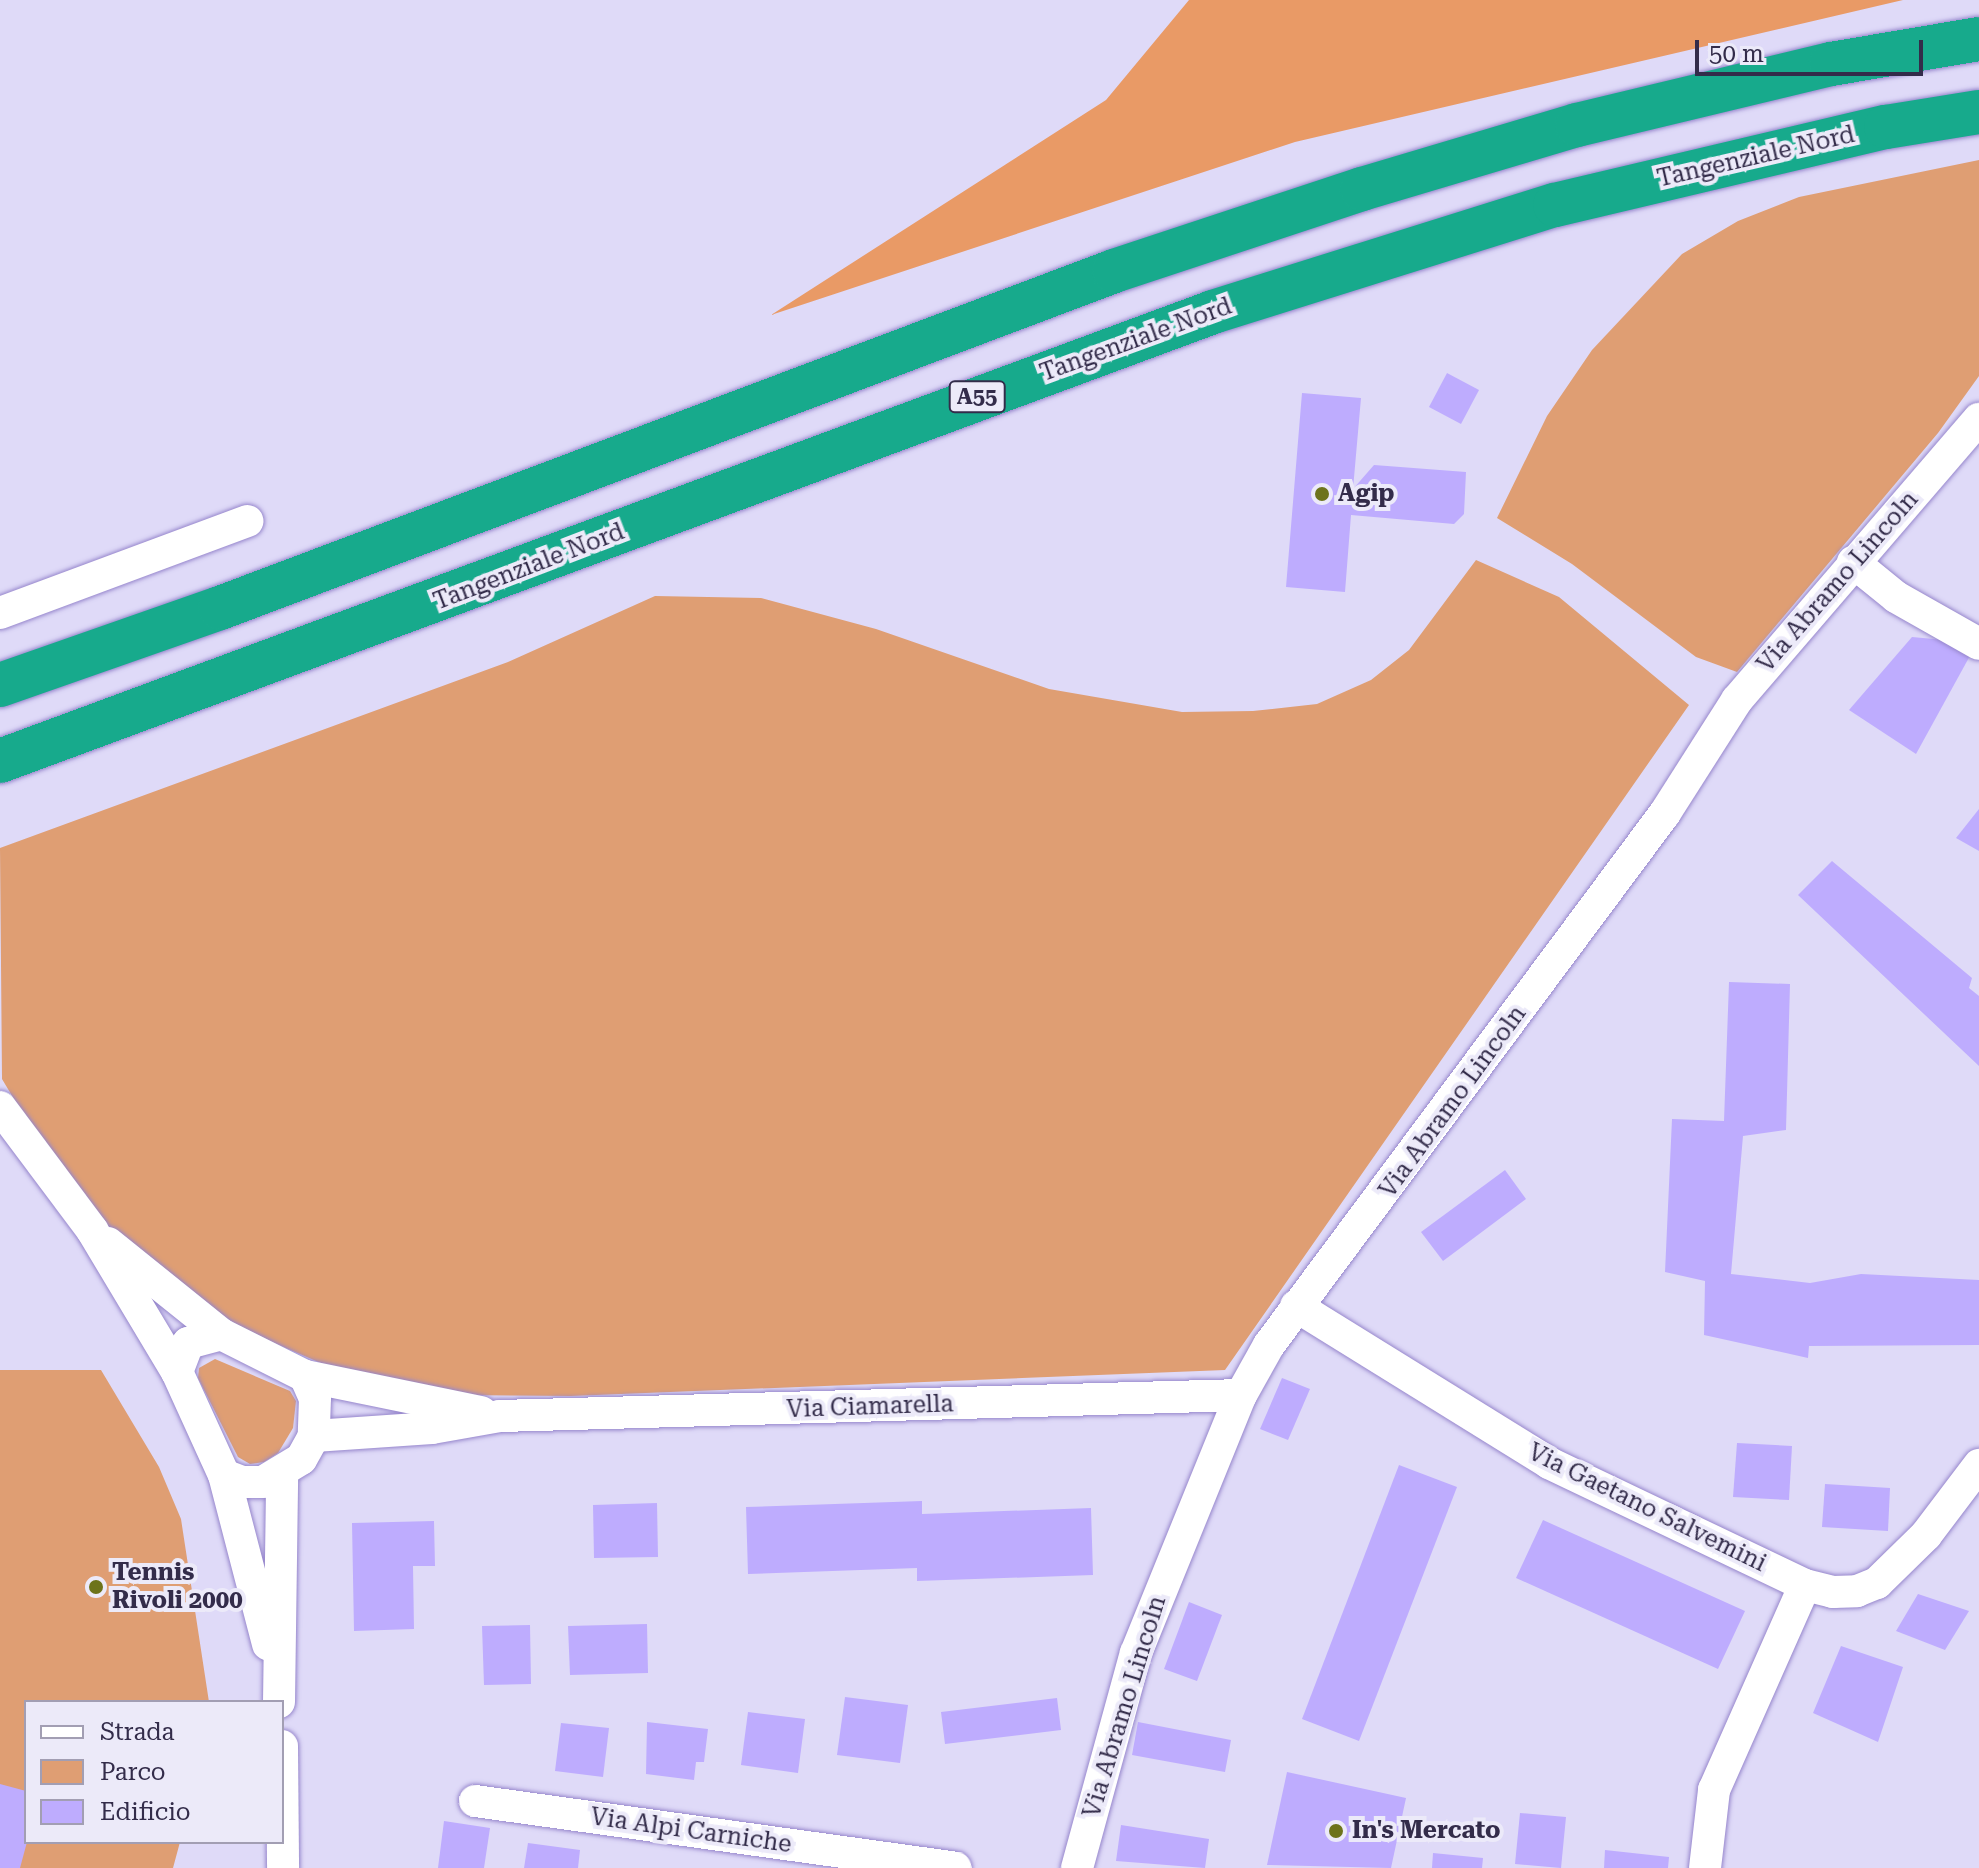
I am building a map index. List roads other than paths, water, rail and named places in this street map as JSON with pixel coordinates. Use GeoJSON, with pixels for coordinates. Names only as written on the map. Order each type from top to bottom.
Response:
{"type":"FeatureCollection","features":[{"type":"Feature","properties":{"kind":"highway"},"geometry":{"type":"LineString","coordinates":[[0,685],[220,608],[1114,271],[1362,189],[1577,125],[1831,64],[1979,39]]}},
{"type":"Feature","properties":{"kind":"highway","name":"Tangenziale Nord"},"geometry":{"type":"LineString","coordinates":[[0,761],[268,666],[1213,312],[1555,205],[1841,137],[1979,112]]}},
{"type":"Feature","properties":{"kind":"street","name":"Via Abramo Lincoln"},"geometry":{"type":"LineString","coordinates":[[1077,1868],[1136,1653],[1241,1395],[1296,1306],[1352,1240],[1665,813],[1737,700],[1979,419]]}},
{"type":"Feature","properties":{"kind":"street"},"geometry":{"type":"LineString","coordinates":[[0,613],[247,521]]}},
{"type":"Feature","properties":{"kind":"street"},"geometry":{"type":"LineString","coordinates":[[1853,562],[1896,597],[1979,644]]}},
{"type":"Feature","properties":{"kind":"street"},"geometry":{"type":"LineString","coordinates":[[0,1107],[92,1230],[177,1372],[224,1475],[279,1694]]}},
{"type":"Feature","properties":{"kind":"street"},"geometry":{"type":"LineString","coordinates":[[92,1230],[221,1334],[305,1376],[315,1398],[314,1436],[301,1459],[282,1475],[242,1482],[224,1475]]}},
{"type":"Feature","properties":{"kind":"street","name":"Via Gaetano Salvemini"},"geometry":{"type":"LineString","coordinates":[[1296,1306],[1503,1438],[1805,1585],[1857,1591],[1877,1583],[1926,1535],[1979,1465]]}},
{"type":"Feature","properties":{"kind":"street"},"geometry":{"type":"LineString","coordinates":[[177,1372],[188,1343],[221,1334]]}},
{"type":"Feature","properties":{"kind":"street","name":"Via Ciamarella"},"geometry":{"type":"LineString","coordinates":[[305,1376],[500,1416]]}},
{"type":"Feature","properties":{"kind":"street","name":"Via Ciamarella"},"geometry":{"type":"LineString","coordinates":[[314,1436],[432,1428],[500,1416],[1241,1395]]}},
{"type":"Feature","properties":{"kind":"street"},"geometry":{"type":"LineString","coordinates":[[279,1694],[282,1475]]}},
{"type":"Feature","properties":{"kind":"street"},"geometry":{"type":"LineString","coordinates":[[1705,1868],[1714,1790],[1805,1585]]}},
{"type":"Feature","properties":{"kind":"street","name":"Via Alpi Carniche"},"geometry":{"type":"LineString","coordinates":[[475,1801],[955,1868]]}},
{"type":"Feature","properties":{"kind":"street"},"geometry":{"type":"LineString","coordinates":[[283,1844],[283,1868]]}},
{"type":"Feature","properties":{"kind":"place","name":"Agip"},"geometry":{"type":"Point","coordinates":[1322,494]}},
{"type":"Feature","properties":{"kind":"place","name":"Tennis Rivoli 2000"},"geometry":{"type":"Point","coordinates":[96,1587]}},
{"type":"Feature","properties":{"kind":"place","name":"In's Mercato"},"geometry":{"type":"Point","coordinates":[1336,1831]}}]}
